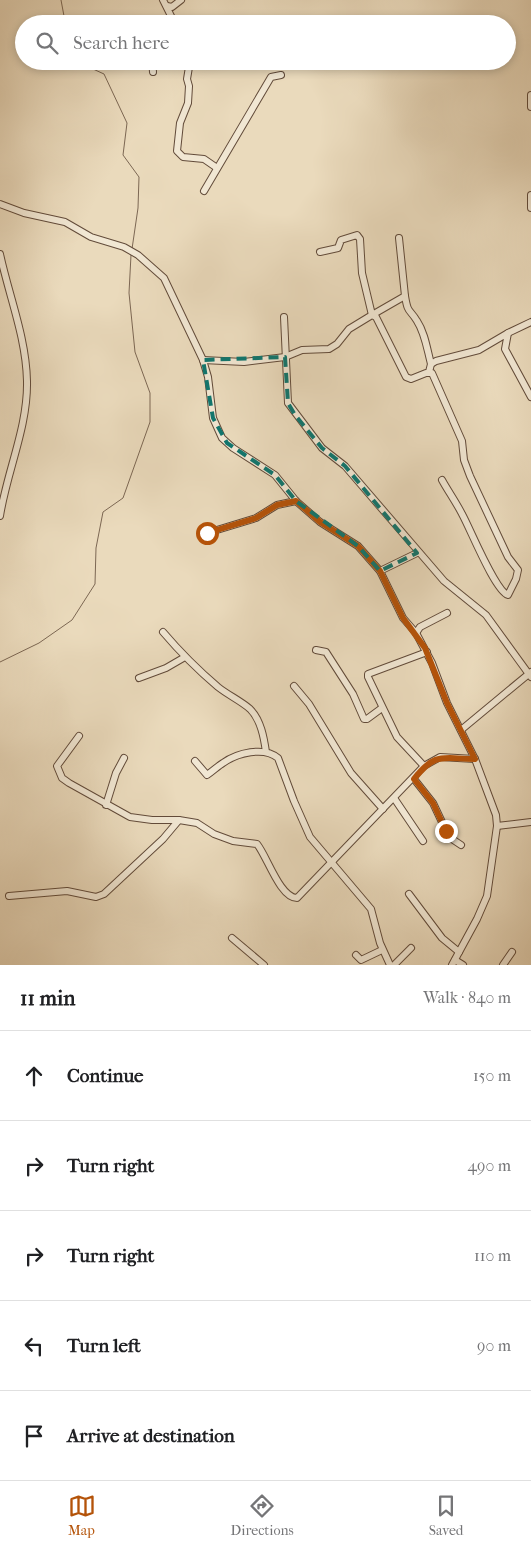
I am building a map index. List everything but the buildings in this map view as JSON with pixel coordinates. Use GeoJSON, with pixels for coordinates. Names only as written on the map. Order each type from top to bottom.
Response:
{"type":"FeatureCollection","features":[{"type":"Feature","properties":{"kind":"street"},"geometry":{"type":"LineString","coordinates":[[163,0],[168,6],[171,15]]}},
{"type":"Feature","properties":{"kind":"street"},"geometry":{"type":"LineString","coordinates":[[168,6],[172,7],[181,0]]}},
{"type":"Feature","properties":{"kind":"street"},"geometry":{"type":"LineString","coordinates":[[188,70],[188,103],[180,123],[177,151],[183,157],[204,159],[217,168]]}},
{"type":"Feature","properties":{"kind":"street"},"geometry":{"type":"LineString","coordinates":[[204,191],[271,77],[276,74],[281,75]]}},
{"type":"Feature","properties":{"kind":"street"},"geometry":{"type":"LineString","coordinates":[[531,94],[531,107]]}},
{"type":"Feature","properties":{"kind":"street"},"geometry":{"type":"LineString","coordinates":[[531,195],[531,208]]}},
{"type":"Feature","properties":{"kind":"street"},"geometry":{"type":"LineString","coordinates":[[0,204],[24,213],[65,222],[91,237],[124,247],[138,255],[165,280],[203,360],[208,377],[213,418],[222,438],[275,475],[296,501],[320,522],[358,546],[380,571],[403,618],[416,632],[426,652],[447,703],[475,759],[496,815],[497,826],[487,896],[454,963],[463,965]]}},
{"type":"Feature","properties":{"kind":"street"},"geometry":{"type":"LineString","coordinates":[[320,252],[338,248],[341,240],[357,235],[360,239],[362,273],[372,315],[376,317],[406,377],[410,379],[429,372]]}},
{"type":"Feature","properties":{"kind":"street"},"geometry":{"type":"LineString","coordinates":[[398,238],[404,296],[408,311],[417,320],[425,338],[431,364],[429,372]]}},
{"type":"Feature","properties":{"kind":"street"},"geometry":{"type":"LineString","coordinates":[[0,254],[24,352],[27,382],[25,411],[0,516]]}},
{"type":"Feature","properties":{"kind":"street"},"geometry":{"type":"LineString","coordinates":[[203,360],[244,362],[285,358],[302,350],[329,349],[337,344],[349,329],[358,322],[404,296]]}},
{"type":"Feature","properties":{"kind":"street"},"geometry":{"type":"LineString","coordinates":[[284,316],[288,403],[295,416],[322,448],[351,472],[417,552],[444,581],[486,615],[530,674],[461,730]]}},
{"type":"Feature","properties":{"kind":"street"},"geometry":{"type":"LineString","coordinates":[[431,364],[479,350],[531,322]]}},
{"type":"Feature","properties":{"kind":"street"},"geometry":{"type":"LineString","coordinates":[[508,333],[505,349],[531,397]]}},
{"type":"Feature","properties":{"kind":"street"},"geometry":{"type":"LineString","coordinates":[[429,372],[432,373],[458,429],[462,441],[464,460],[470,476],[508,556],[518,570],[508,595],[503,592],[485,561],[461,511],[442,480]]}},
{"type":"Feature","properties":{"kind":"street"},"geometry":{"type":"LineString","coordinates":[[207,533],[256,518],[277,505],[296,501]]}},
{"type":"Feature","properties":{"kind":"street"},"geometry":{"type":"LineString","coordinates":[[380,571],[417,552]]}},
{"type":"Feature","properties":{"kind":"street"},"geometry":{"type":"LineString","coordinates":[[416,632],[420,626],[447,613]]}},
{"type":"Feature","properties":{"kind":"street"},"geometry":{"type":"LineString","coordinates":[[163,632],[185,657],[218,687],[249,709],[258,722],[266,752]]}},
{"type":"Feature","properties":{"kind":"street"},"geometry":{"type":"LineString","coordinates":[[316,650],[326,652],[352,694],[364,719],[367,719],[382,708]]}},
{"type":"Feature","properties":{"kind":"street"},"geometry":{"type":"LineString","coordinates":[[424,766],[397,737],[368,680],[368,674],[426,652]]}},
{"type":"Feature","properties":{"kind":"street"},"geometry":{"type":"LineString","coordinates":[[139,678],[166,668],[185,657]]}},
{"type":"Feature","properties":{"kind":"street"},"geometry":{"type":"LineString","coordinates":[[294,686],[309,704],[351,773],[383,809]]}},
{"type":"Feature","properties":{"kind":"street"},"geometry":{"type":"LineString","coordinates":[[80,736],[58,763],[58,769],[62,778],[68,783],[130,817],[152,820],[179,820],[202,825],[214,834],[233,841],[257,844],[274,875],[294,899],[414,779],[424,766],[440,757],[475,759]]}},
{"type":"Feature","properties":{"kind":"street"},"geometry":{"type":"LineString","coordinates":[[195,761],[208,775],[224,762],[246,752],[266,752],[278,758],[294,802],[310,837],[371,909],[382,950],[390,965]]}},
{"type":"Feature","properties":{"kind":"street"},"geometry":{"type":"LineString","coordinates":[[106,805],[116,772],[124,758]]}},
{"type":"Feature","properties":{"kind":"street"},"geometry":{"type":"LineString","coordinates":[[414,779],[433,803],[449,837],[461,845]]}},
{"type":"Feature","properties":{"kind":"street"},"geometry":{"type":"LineString","coordinates":[[394,798],[423,841]]}},
{"type":"Feature","properties":{"kind":"street"},"geometry":{"type":"LineString","coordinates":[[9,896],[67,890],[96,897],[104,894],[121,880],[179,820]]}},
{"type":"Feature","properties":{"kind":"street"},"geometry":{"type":"LineString","coordinates":[[497,826],[531,822]]}},
{"type":"Feature","properties":{"kind":"street"},"geometry":{"type":"LineString","coordinates":[[409,894],[442,938],[459,952]]}},
{"type":"Feature","properties":{"kind":"street"},"geometry":{"type":"LineString","coordinates":[[232,938],[264,965]]}},
{"type":"Feature","properties":{"kind":"street"},"geometry":{"type":"LineString","coordinates":[[394,965],[411,948]]}},
{"type":"Feature","properties":{"kind":"street"},"geometry":{"type":"LineString","coordinates":[[356,955],[361,960],[382,950]]}},
{"type":"Feature","properties":{"kind":"street"},"geometry":{"type":"LineString","coordinates":[[503,965],[512,952]]}},
{"type":"Feature","properties":{"kind":"highlighted area"},"geometry":{"type":"Polygon","coordinates":[[[285,357],[288,403],[295,415],[322,448],[345,466],[417,553],[380,571],[358,546],[296,501],[275,475],[227,443],[213,418],[203,360],[285,357]]]}},
{"type":"Feature","properties":{"kind":"waterway"},"geometry":{"type":"LineString","coordinates":[[61,0],[64,15]]}},
{"type":"Feature","properties":{"kind":"waterway"},"geometry":{"type":"LineString","coordinates":[[95,70],[104,74],[127,123],[123,155],[139,177],[138,208],[132,249]]}},
{"type":"Feature","properties":{"kind":"waterway"},"geometry":{"type":"LineString","coordinates":[[0,662],[39,643],[72,620],[95,584],[96,548],[103,512],[123,498],[150,422],[150,393],[135,352],[129,293],[131,255]]}},
{"type":"Feature","properties":{"kind":"route"},"geometry":{"type":"LineString","coordinates":[[207,533],[217,531],[228,524],[256,518],[277,505],[296,501],[320,522],[358,546],[373,562],[394,595],[403,618],[416,632],[425,648],[453,717],[475,759],[436,758],[424,766],[414,779],[433,803],[446,831]]}}]}
